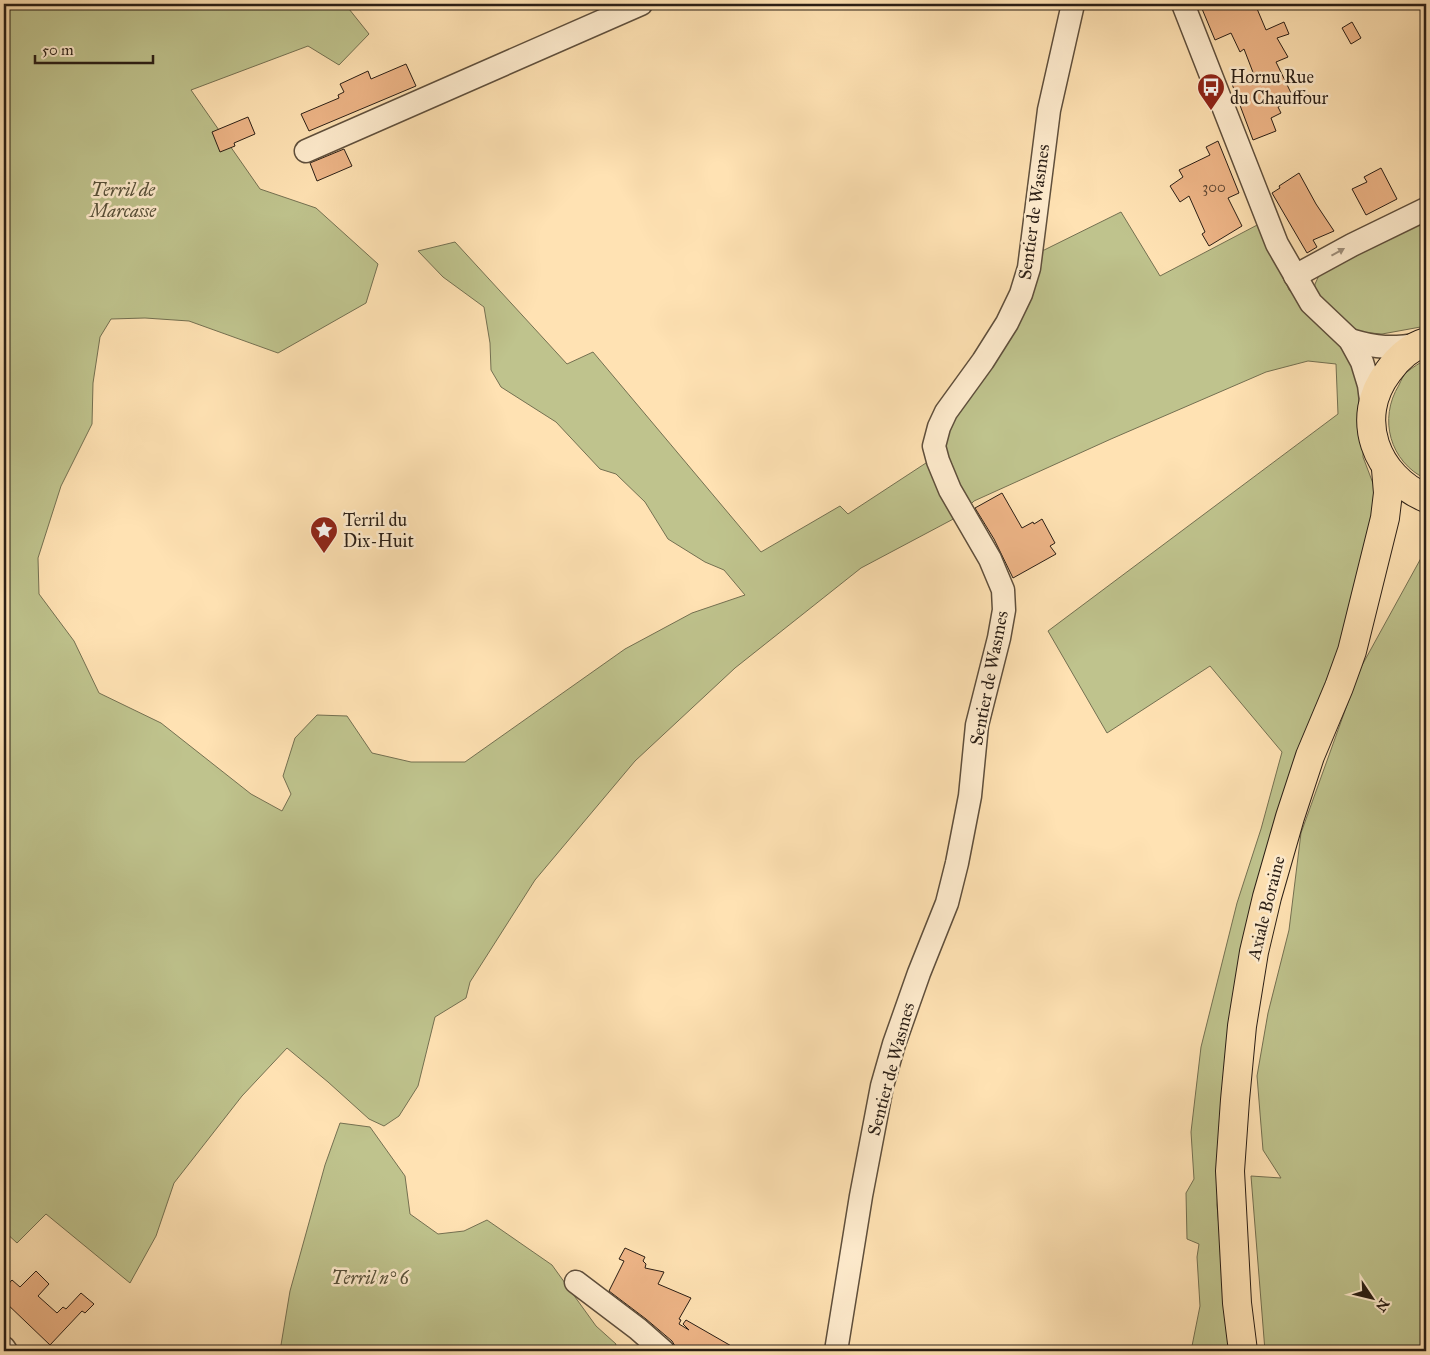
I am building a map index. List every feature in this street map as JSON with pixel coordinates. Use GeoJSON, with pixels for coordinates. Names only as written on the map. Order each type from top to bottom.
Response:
{"type":"FeatureCollection","features":[{"type":"Feature","properties":{"kind":"main road"},"geometry":{"type":"LineString","coordinates":[[1379,543],[1388,494],[1386,469],[1375,443],[1372,430],[1372,409],[1380,382],[1397,360],[1423,343]]}},
{"type":"Feature","properties":{"kind":"main road"},"geometry":{"type":"LineString","coordinates":[[1386,469],[1414,493],[1426,498]]}},
{"type":"Feature","properties":{"kind":"main road","name":"Axiale Boraine"},"geometry":{"type":"LineString","coordinates":[[1243,1351],[1235,1284],[1230,1171],[1234,1100],[1242,1026],[1254,952],[1267,897],[1304,773],[1352,651],[1379,543],[1393,525],[1410,510],[1426,502]]}},
{"type":"Feature","properties":{"kind":"street"},"geometry":{"type":"LineString","coordinates":[[306,151],[641,4]]}},
{"type":"Feature","properties":{"kind":"street","name":"Sentier de Wasmes"},"geometry":{"type":"LineString","coordinates":[[836,1351],[864,1176],[882,1086],[894,1044],[919,973],[947,903],[970,796],[978,725],[1004,610],[1003,590],[990,559],[950,490],[934,446],[939,427],[946,412],[993,346],[1021,294],[1029,268],[1049,110],[1073,4]]}},
{"type":"Feature","properties":{"kind":"street"},"geometry":{"type":"LineString","coordinates":[[1183,4],[1277,244],[1311,303],[1350,340],[1362,362],[1369,385],[1372,409]]}},
{"type":"Feature","properties":{"kind":"street"},"geometry":{"type":"LineString","coordinates":[[1295,276],[1352,245],[1426,209]]}},
{"type":"Feature","properties":{"kind":"street"},"geometry":{"type":"LineString","coordinates":[[1350,340],[1373,347],[1396,348],[1423,343]]}},
{"type":"Feature","properties":{"kind":"street"},"geometry":{"type":"LineString","coordinates":[[576,1282],[638,1329],[663,1351]]}},
{"type":"Feature","properties":{"kind":"green space","name":"Terril de Marcasse"},"geometry":{"type":"Polygon","coordinates":[[[4,4],[345,4],[369,34],[339,65],[308,46],[191,90],[260,189],[316,208],[378,264],[366,303],[278,353],[189,321],[145,318],[111,319],[100,337],[93,383],[92,424],[61,486],[38,558],[39,594],[74,641],[99,693],[161,723],[251,794],[282,811],[291,794],[283,776],[295,738],[317,715],[347,716],[372,753],[411,762],[465,762],[625,649],[692,613],[745,595],[724,570],[705,562],[668,539],[645,502],[616,474],[600,469],[556,422],[501,387],[491,370],[490,343],[484,307],[443,277],[418,251],[455,242],[567,364],[593,352],[761,552],[840,506],[848,514],[929,461],[1030,257],[1121,212],[1160,276],[1261,223],[1289,290],[1351,355],[1362,390],[1364,423],[1363,457],[1374,486],[1374,522],[1357,599],[1252,917],[1223,1078],[1217,1205],[1230,1351],[1191,1351],[1200,1306],[1197,1257],[1199,1244],[1187,1239],[1186,1193],[1194,1179],[1191,1132],[1201,1047],[1237,903],[1261,829],[1282,752],[1210,666],[1107,733],[1048,631],[1338,414],[1336,364],[1308,361],[1266,372],[974,501],[959,516],[861,568],[735,668],[635,761],[535,880],[470,982],[466,998],[435,1017],[418,1086],[399,1116],[384,1126],[369,1119],[287,1048],[242,1096],[174,1183],[156,1236],[130,1283],[46,1214],[17,1243],[4,1231],[4,4]]]}},
{"type":"Feature","properties":{"kind":"green space"},"geometry":{"type":"Polygon","coordinates":[[[1426,219],[1426,326],[1382,334],[1348,331],[1314,291],[1321,271],[1426,219]]]}},
{"type":"Feature","properties":{"kind":"green space"},"geometry":{"type":"Polygon","coordinates":[[[1426,359],[1426,479],[1404,462],[1396,451],[1391,438],[1389,412],[1393,398],[1404,375],[1426,359]]]}},
{"type":"Feature","properties":{"kind":"green space"},"geometry":{"type":"Polygon","coordinates":[[[1426,549],[1426,1351],[1265,1351],[1251,1176],[1281,1178],[1263,1150],[1257,1076],[1268,1013],[1289,930],[1301,833],[1360,669],[1426,549]]]}},
{"type":"Feature","properties":{"kind":"green space","name":"Terril n° 6"},"geometry":{"type":"Polygon","coordinates":[[[340,1123],[370,1127],[405,1176],[410,1214],[438,1234],[464,1231],[487,1220],[552,1265],[596,1326],[616,1344],[614,1351],[280,1351],[290,1291],[325,1165],[340,1123]]]}},
{"type":"Feature","properties":{"kind":"building"},"geometry":{"type":"Polygon","coordinates":[[[1200,4],[1255,4],[1266,30],[1284,22],[1289,34],[1277,38],[1288,57],[1276,62],[1292,95],[1281,100],[1282,105],[1278,107],[1281,113],[1271,118],[1276,131],[1253,140],[1232,84],[1254,75],[1244,49],[1240,52],[1231,33],[1215,40],[1200,4]]]}},
{"type":"Feature","properties":{"kind":"building"},"geometry":{"type":"Polygon","coordinates":[[[1352,22],[1361,38],[1351,44],[1342,28],[1352,22]]]}},
{"type":"Feature","properties":{"kind":"building"},"geometry":{"type":"Polygon","coordinates":[[[406,64],[416,86],[309,131],[301,114],[339,98],[338,95],[344,92],[340,84],[368,71],[371,79],[406,64]]]}},
{"type":"Feature","properties":{"kind":"building"},"geometry":{"type":"Polygon","coordinates":[[[248,117],[255,134],[234,143],[235,146],[220,152],[212,132],[248,117]]]}},
{"type":"Feature","properties":{"kind":"building"},"geometry":{"type":"Polygon","coordinates":[[[1218,141],[1239,193],[1228,198],[1242,226],[1209,246],[1202,234],[1205,232],[1189,196],[1180,202],[1170,186],[1183,177],[1179,170],[1210,155],[1206,147],[1218,141]]]}},
{"type":"Feature","properties":{"kind":"building"},"geometry":{"type":"Polygon","coordinates":[[[344,149],[352,166],[317,181],[310,163],[344,149]]]}},
{"type":"Feature","properties":{"kind":"building"},"geometry":{"type":"Polygon","coordinates":[[[1381,168],[1397,199],[1366,215],[1352,189],[1367,182],[1364,177],[1381,168]]]}},
{"type":"Feature","properties":{"kind":"building"},"geometry":{"type":"Polygon","coordinates":[[[1299,173],[1334,231],[1313,240],[1317,247],[1307,253],[1272,193],[1299,173]]]}},
{"type":"Feature","properties":{"kind":"building"},"geometry":{"type":"Polygon","coordinates":[[[1002,493],[1022,528],[1042,519],[1055,543],[1050,546],[1056,554],[1013,578],[994,539],[975,508],[1002,493]]]}},
{"type":"Feature","properties":{"kind":"building"},"geometry":{"type":"Polygon","coordinates":[[[625,1248],[645,1257],[643,1261],[646,1264],[645,1268],[664,1272],[658,1284],[691,1298],[679,1319],[681,1320],[679,1324],[689,1330],[683,1324],[686,1320],[740,1351],[710,1351],[705,1346],[701,1351],[676,1351],[672,1341],[609,1291],[624,1261],[619,1259],[625,1248]]]}},
{"type":"Feature","properties":{"kind":"building"},"geometry":{"type":"Polygon","coordinates":[[[36,1271],[49,1284],[38,1296],[57,1313],[63,1307],[66,1309],[81,1293],[94,1304],[85,1313],[82,1311],[50,1345],[4,1301],[4,1289],[12,1280],[20,1287],[36,1271]]]}},
{"type":"Feature","properties":{"kind":"place","name":"Hornu Rue du Chauffour"},"geometry":{"type":"Point","coordinates":[1211,111]}},
{"type":"Feature","properties":{"kind":"place","name":"Terril du Dix-Huit"},"geometry":{"type":"Point","coordinates":[324,554]}}]}
